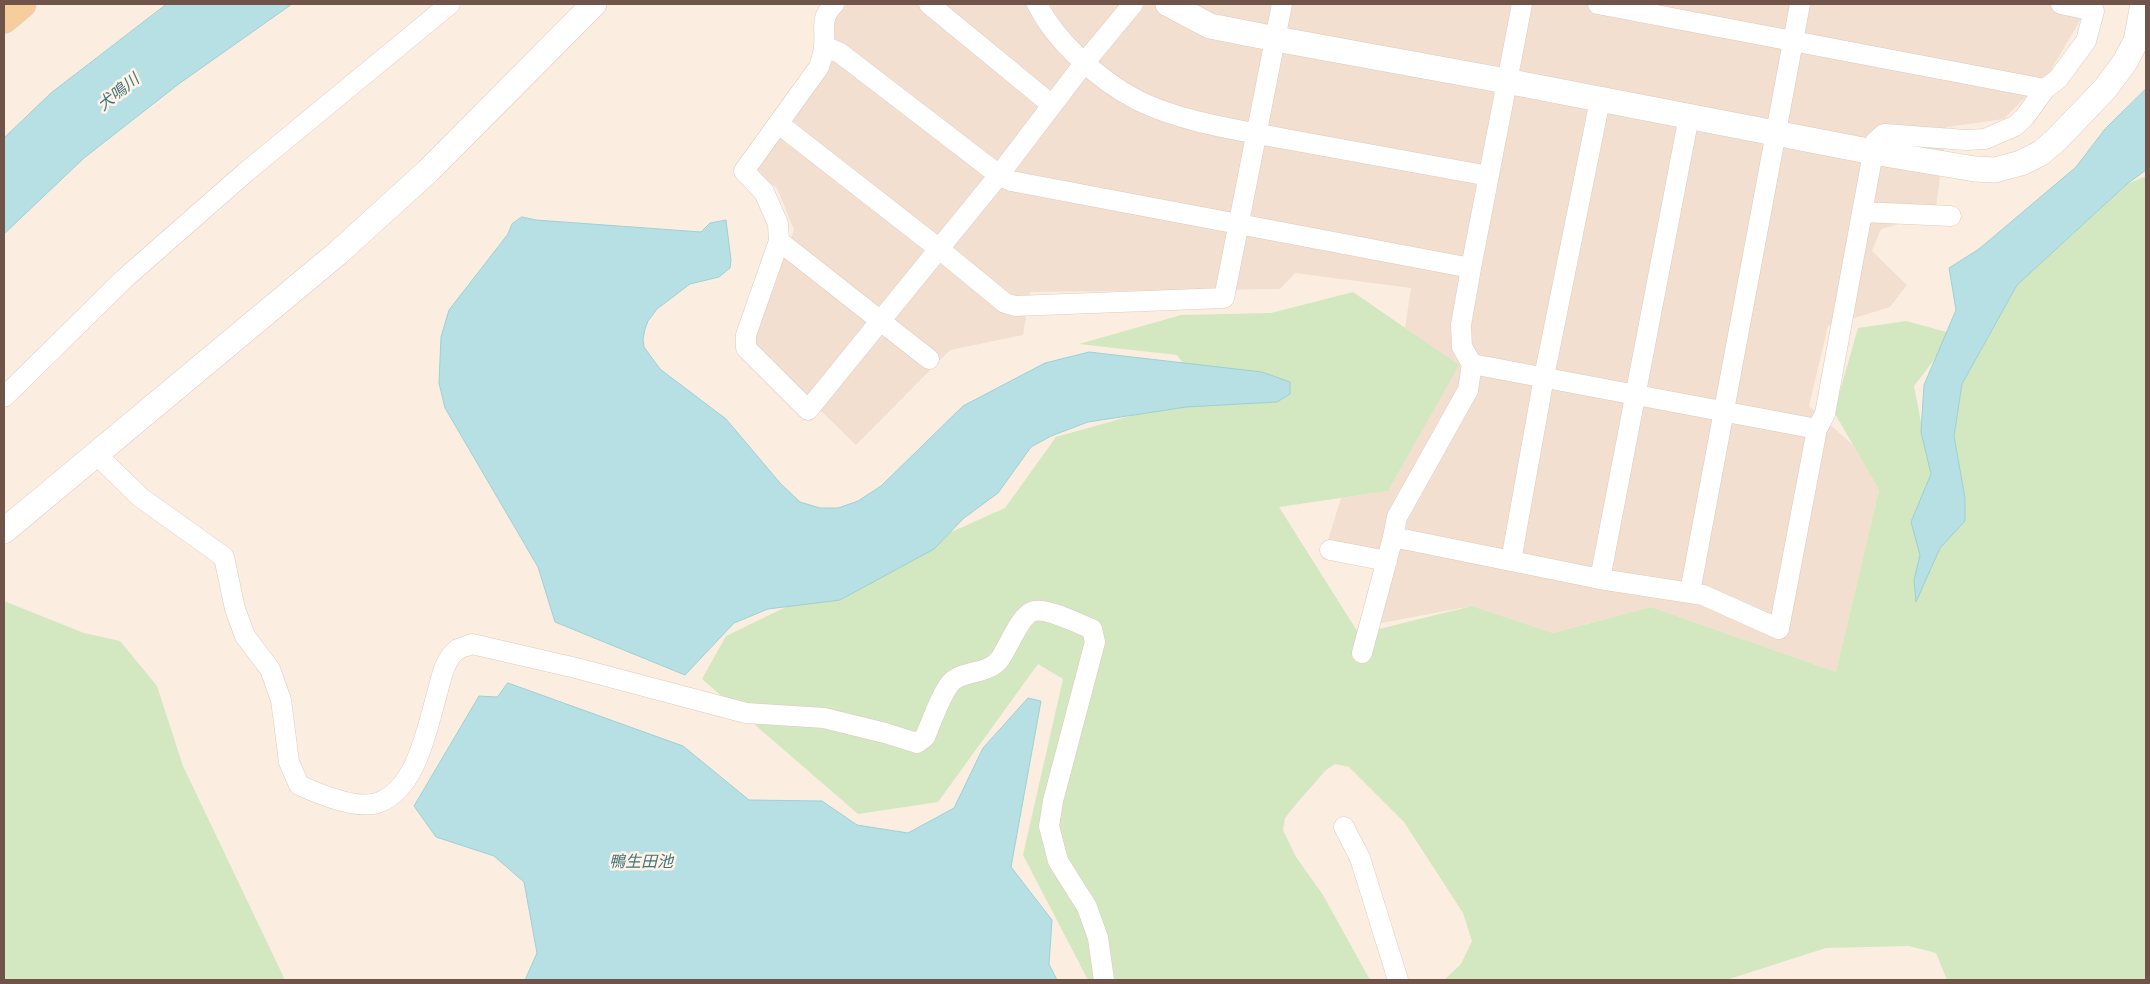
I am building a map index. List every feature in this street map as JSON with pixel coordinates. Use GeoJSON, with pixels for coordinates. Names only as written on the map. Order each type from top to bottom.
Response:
{"type":"FeatureCollection","features":[{"type":"Feature","properties":{"kind":"main road"},"geometry":{"type":"LineString","coordinates":[[4,19],[22,4]]}},
{"type":"Feature","properties":{"kind":"street"},"geometry":{"type":"LineString","coordinates":[[4,397],[124,279],[246,172],[450,4]]}},
{"type":"Feature","properties":{"kind":"street"},"geometry":{"type":"LineString","coordinates":[[4,531],[339,252],[415,184],[594,4]]}},
{"type":"Feature","properties":{"kind":"street"},"geometry":{"type":"LineString","coordinates":[[834,4],[826,13],[823,26],[824,46],[819,67],[744,172],[764,192],[778,224],[779,241],[746,335],[746,348],[808,410],[999,175],[1085,62],[1134,4]]}},
{"type":"Feature","properties":{"kind":"street"},"geometry":{"type":"LineString","coordinates":[[929,4],[1052,105]]}},
{"type":"Feature","properties":{"kind":"street"},"geometry":{"type":"LineString","coordinates":[[1037,4],[1044,18],[1075,55],[1096,73],[1136,99],[1162,110],[1257,133],[1489,176]]}},
{"type":"Feature","properties":{"kind":"street"},"geometry":{"type":"LineString","coordinates":[[1168,4],[1210,26],[1975,170],[1995,170],[2021,163],[2041,153],[2056,140],[2105,89],[2126,62],[2136,41],[2143,4]]}},
{"type":"Feature","properties":{"kind":"street"},"geometry":{"type":"LineString","coordinates":[[779,124],[938,248],[1005,303],[1015,306],[1224,298],[1282,4]]}},
{"type":"Feature","properties":{"kind":"street"},"geometry":{"type":"LineString","coordinates":[[1362,653],[1397,517],[1468,390],[1472,364],[1462,347],[1461,325],[1470,268],[1522,4]]}},
{"type":"Feature","properties":{"kind":"street"},"geometry":{"type":"LineString","coordinates":[[1598,4],[2045,89]]}},
{"type":"Feature","properties":{"kind":"street"},"geometry":{"type":"LineString","coordinates":[[1690,592],[1800,4]]}},
{"type":"Feature","properties":{"kind":"street"},"geometry":{"type":"LineString","coordinates":[[1393,537],[1600,579],[1703,595],[1779,629],[1817,429],[1825,414],[1875,142],[1884,134],[1966,140],[1985,139],[2015,126],[2024,118],[2045,89],[2058,79],[2086,41],[2094,11],[2061,4]]}},
{"type":"Feature","properties":{"kind":"street"},"geometry":{"type":"LineString","coordinates":[[824,46],[840,53],[999,175],[1011,181],[1470,268]]}},
{"type":"Feature","properties":{"kind":"street"},"geometry":{"type":"LineString","coordinates":[[1511,561],[1544,377],[1600,100]]}},
{"type":"Feature","properties":{"kind":"street"},"geometry":{"type":"LineString","coordinates":[[1600,579],[1634,394],[1689,116]]}},
{"type":"Feature","properties":{"kind":"street"},"geometry":{"type":"LineString","coordinates":[[1862,212],[1951,216]]}},
{"type":"Feature","properties":{"kind":"street"},"geometry":{"type":"LineString","coordinates":[[779,241],[929,359]]}},
{"type":"Feature","properties":{"kind":"street"},"geometry":{"type":"LineString","coordinates":[[1472,364],[1817,429]]}},
{"type":"Feature","properties":{"kind":"street"},"geometry":{"type":"LineString","coordinates":[[97,455],[140,497],[224,557],[235,609],[245,636],[270,669],[281,700],[289,762],[299,785],[324,796],[355,804],[379,803],[397,791],[412,770],[422,746],[445,665],[458,650],[472,644],[576,668],[746,713],[824,718],[917,743],[925,738],[949,685],[958,677],[990,668],[999,660],[1025,617],[1033,611],[1044,611],[1092,628],[1095,642],[1053,801],[1050,826],[1058,861],[1088,907],[1098,938],[1104,980]]}},
{"type":"Feature","properties":{"kind":"street"},"geometry":{"type":"LineString","coordinates":[[1330,550],[1387,561]]}},
{"type":"Feature","properties":{"kind":"street"},"geometry":{"type":"LineString","coordinates":[[1344,827],[1360,858],[1398,980]]}},
{"type":"Feature","properties":{"kind":"shaded area"},"geometry":{"type":"Polygon","coordinates":[[[847,4],[2090,4],[2049,73],[2004,119],[1947,127],[1935,214],[1881,229],[1872,251],[1907,285],[1890,307],[1828,326],[1809,406],[1853,445],[1879,490],[1836,672],[1651,607],[1553,633],[1472,606],[1376,624],[1389,553],[1328,540],[1341,498],[1388,491],[1458,365],[1405,328],[1411,288],[1295,273],[1280,289],[1030,292],[1023,335],[950,350],[856,445],[753,345],[794,230],[777,188],[754,171],[832,62],[828,27],[847,4]]]}},
{"type":"Feature","properties":{"kind":"green space"},"geometry":{"type":"Polygon","coordinates":[[[2146,176],[2146,980],[1947,980],[1936,953],[1909,946],[1826,948],[1726,980],[1444,980],[1461,964],[1472,941],[1463,913],[1404,822],[1349,767],[1335,764],[1326,770],[1285,818],[1283,830],[1296,857],[1323,895],[1370,980],[1088,980],[1023,855],[1063,679],[1038,664],[938,802],[858,814],[702,679],[726,636],[817,592],[1005,508],[1056,437],[1205,395],[1177,355],[1079,344],[1181,315],[1271,313],[1353,292],[1459,365],[1388,491],[1279,507],[1359,634],[1472,606],[1553,633],[1651,607],[1836,672],[1879,490],[1834,412],[1858,328],[1906,321],[1954,334],[1914,386],[1931,474],[1954,436],[1962,384],[2017,285],[2127,184],[2146,176]]]}},
{"type":"Feature","properties":{"kind":"green space"},"geometry":{"type":"Polygon","coordinates":[[[4,601],[84,633],[120,641],[157,686],[183,766],[285,980],[4,980],[4,601]]]}},
{"type":"Feature","properties":{"kind":"water","name":"犬鳴川"},"geometry":{"type":"Polygon","coordinates":[[[167,4],[292,4],[180,83],[84,158],[4,234],[4,138],[51,93],[167,4]]]}},
{"type":"Feature","properties":{"kind":"water"},"geometry":{"type":"Polygon","coordinates":[[[2146,89],[2146,170],[2127,184],[2017,285],[1962,384],[1954,436],[1965,498],[1965,521],[1940,548],[1916,602],[1914,580],[1920,555],[1911,522],[1931,474],[1921,432],[1924,385],[1956,310],[1949,268],[1979,249],[2076,167],[2105,129],[2146,89]]]}},
{"type":"Feature","properties":{"kind":"water"},"geometry":{"type":"Polygon","coordinates":[[[522,217],[536,220],[701,232],[710,223],[726,220],[731,260],[730,268],[719,277],[690,284],[657,309],[648,321],[645,329],[644,347],[660,369],[726,419],[780,483],[800,502],[820,508],[838,508],[858,501],[881,486],[963,406],[1045,363],[1089,352],[1262,372],[1290,382],[1290,394],[1277,402],[1186,407],[1088,422],[1051,436],[1031,447],[998,493],[964,518],[934,549],[840,600],[768,609],[734,623],[685,675],[555,622],[538,567],[445,408],[439,383],[441,337],[449,310],[508,234],[512,224],[522,217]]]}},
{"type":"Feature","properties":{"kind":"water","name":"鴨生田池"},"geometry":{"type":"Polygon","coordinates":[[[508,683],[683,746],[749,800],[822,801],[857,825],[908,833],[954,808],[983,748],[1028,698],[1041,701],[1011,867],[1052,920],[1049,964],[1057,980],[525,980],[537,953],[524,882],[494,856],[436,837],[414,806],[479,696],[497,697],[508,683]]]}}]}
